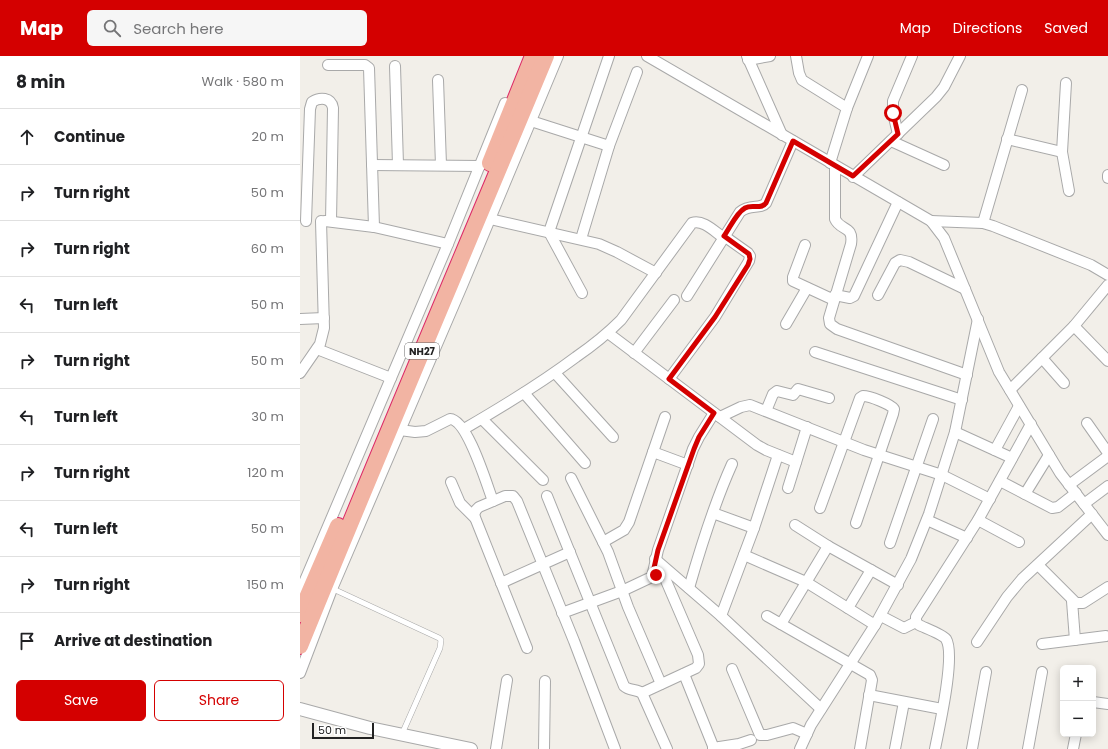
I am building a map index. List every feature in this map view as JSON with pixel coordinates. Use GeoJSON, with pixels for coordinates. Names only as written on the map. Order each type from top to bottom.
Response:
{"type":"FeatureCollection","features":[{"type":"Feature","properties":{"kind":"highway","name":"NH27"},"geometry":{"type":"LineString","coordinates":[[300,614],[463,229],[533,56]]}},
{"type":"Feature","properties":{"kind":"highway","name":"NH27"},"geometry":{"type":"LineString","coordinates":[[300,646],[328,587],[392,422],[546,56]]}},
{"type":"Feature","properties":{"kind":"street"},"geometry":{"type":"LineString","coordinates":[[300,592],[448,244],[525,56]]}},
{"type":"Feature","properties":{"kind":"street"},"geometry":{"type":"LineString","coordinates":[[300,673],[328,587],[400,430],[558,56]]}},
{"type":"Feature","properties":{"kind":"street"},"geometry":{"type":"LineString","coordinates":[[582,293],[549,232],[609,56]]}},
{"type":"Feature","properties":{"kind":"street"},"geometry":{"type":"LineString","coordinates":[[647,56],[931,222],[944,238],[999,372],[1060,474],[1108,535]]}},
{"type":"Feature","properties":{"kind":"street"},"geometry":{"type":"LineString","coordinates":[[770,56],[748,58],[782,135]]}},
{"type":"Feature","properties":{"kind":"street"},"geometry":{"type":"LineString","coordinates":[[796,56],[799,73],[802,80],[848,108]]}},
{"type":"Feature","properties":{"kind":"street"},"geometry":{"type":"LineString","coordinates":[[868,56],[848,108],[833,164],[835,219],[838,224],[849,231],[852,236],[829,322],[837,329],[967,375]]}},
{"type":"Feature","properties":{"kind":"street"},"geometry":{"type":"LineString","coordinates":[[894,138],[893,101],[912,56]]}},
{"type":"Feature","properties":{"kind":"street"},"geometry":{"type":"LineString","coordinates":[[853,176],[940,92],[953,72],[960,56]]}},
{"type":"Feature","properties":{"kind":"street"},"geometry":{"type":"LineString","coordinates":[[328,65],[365,65],[370,68],[374,227]]}},
{"type":"Feature","properties":{"kind":"street"},"geometry":{"type":"LineString","coordinates":[[395,66],[398,165]]}},
{"type":"Feature","properties":{"kind":"street"},"geometry":{"type":"LineString","coordinates":[[581,239],[609,146],[638,72]]}},
{"type":"Feature","properties":{"kind":"street"},"geometry":{"type":"LineString","coordinates":[[438,80],[441,165]]}},
{"type":"Feature","properties":{"kind":"street"},"geometry":{"type":"LineString","coordinates":[[1066,83],[1062,152],[1069,191]]}},
{"type":"Feature","properties":{"kind":"street"},"geometry":{"type":"LineString","coordinates":[[983,223],[1022,90]]}},
{"type":"Feature","properties":{"kind":"street"},"geometry":{"type":"LineString","coordinates":[[300,373],[317,349],[322,337],[324,318],[326,221],[333,108],[331,102],[326,100],[314,100],[310,109],[303,221],[326,221],[374,227],[448,244]]}},
{"type":"Feature","properties":{"kind":"street"},"geometry":{"type":"LineString","coordinates":[[531,121],[609,146]]}},
{"type":"Feature","properties":{"kind":"street"},"geometry":{"type":"LineString","coordinates":[[894,138],[944,165]]}},
{"type":"Feature","properties":{"kind":"street"},"geometry":{"type":"LineString","coordinates":[[1007,139],[1062,152]]}},
{"type":"Feature","properties":{"kind":"street"},"geometry":{"type":"LineString","coordinates":[[687,296],[724,237],[744,209],[750,206],[761,206],[766,203],[793,141]]}},
{"type":"Feature","properties":{"kind":"street"},"geometry":{"type":"LineString","coordinates":[[372,165],[480,166]]}},
{"type":"Feature","properties":{"kind":"street"},"geometry":{"type":"LineString","coordinates":[[805,245],[792,279],[807,288],[835,297],[850,298],[854,296],[898,202]]}},
{"type":"Feature","properties":{"kind":"street"},"geometry":{"type":"LineString","coordinates":[[490,219],[599,244],[656,273]]}},
{"type":"Feature","properties":{"kind":"street"},"geometry":{"type":"LineString","coordinates":[[464,429],[555,373],[608,333],[621,320],[692,223],[697,221],[724,237],[748,253],[750,256],[749,261],[715,317],[669,379]]}},
{"type":"Feature","properties":{"kind":"street"},"geometry":{"type":"LineString","coordinates":[[931,222],[983,223],[1016,234],[1091,265],[1108,275]]}},
{"type":"Feature","properties":{"kind":"street"},"geometry":{"type":"LineString","coordinates":[[878,296],[895,263],[900,260],[909,262],[965,289]]}},
{"type":"Feature","properties":{"kind":"street"},"geometry":{"type":"LineString","coordinates":[[786,324],[807,288]]}},
{"type":"Feature","properties":{"kind":"street"},"geometry":{"type":"LineString","coordinates":[[1010,390],[1074,326],[1106,291]]}},
{"type":"Feature","properties":{"kind":"street"},"geometry":{"type":"LineString","coordinates":[[634,353],[674,300]]}},
{"type":"Feature","properties":{"kind":"street"},"geometry":{"type":"LineString","coordinates":[[300,319],[324,318]]}},
{"type":"Feature","properties":{"kind":"street"},"geometry":{"type":"LineString","coordinates":[[800,749],[806,734],[821,709],[876,625],[911,559],[927,520],[955,432],[978,319]]}},
{"type":"Feature","properties":{"kind":"street"},"geometry":{"type":"LineString","coordinates":[[1074,326],[1108,361]]}},
{"type":"Feature","properties":{"kind":"street"},"geometry":{"type":"LineString","coordinates":[[608,333],[757,445],[796,462]]}},
{"type":"Feature","properties":{"kind":"street"},"geometry":{"type":"LineString","coordinates":[[317,349],[391,378]]}},
{"type":"Feature","properties":{"kind":"street"},"geometry":{"type":"LineString","coordinates":[[815,352],[962,400]]}},
{"type":"Feature","properties":{"kind":"street"},"geometry":{"type":"LineString","coordinates":[[1042,358],[1064,383]]}},
{"type":"Feature","properties":{"kind":"street"},"geometry":{"type":"LineString","coordinates":[[555,373],[612,437]]}},
{"type":"Feature","properties":{"kind":"street"},"geometry":{"type":"LineString","coordinates":[[766,411],[773,394],[777,391],[794,395],[798,389],[829,398]]}},
{"type":"Feature","properties":{"kind":"street"},"geometry":{"type":"LineString","coordinates":[[524,393],[585,463]]}},
{"type":"Feature","properties":{"kind":"street"},"geometry":{"type":"LineString","coordinates":[[820,508],[860,398],[863,396],[867,397],[891,406],[894,409],[893,414],[856,523]]}},
{"type":"Feature","properties":{"kind":"street"},"geometry":{"type":"LineString","coordinates":[[652,577],[655,559],[699,437],[717,415],[746,405],[766,411],[844,442],[942,475],[990,499]]}},
{"type":"Feature","properties":{"kind":"street"},"geometry":{"type":"LineString","coordinates":[[995,450],[1019,406]]}},
{"type":"Feature","properties":{"kind":"street"},"geometry":{"type":"LineString","coordinates":[[603,542],[624,530],[629,522],[665,417]]}},
{"type":"Feature","properties":{"kind":"street"},"geometry":{"type":"LineString","coordinates":[[400,430],[415,432],[426,431],[450,419],[456,421],[464,429],[473,446],[493,501]]}},
{"type":"Feature","properties":{"kind":"street"},"geometry":{"type":"LineString","coordinates":[[482,419],[543,480]]}},
{"type":"Feature","properties":{"kind":"street"},"geometry":{"type":"LineString","coordinates":[[890,543],[932,419]]}},
{"type":"Feature","properties":{"kind":"street"},"geometry":{"type":"LineString","coordinates":[[1087,423],[1108,453]]}},
{"type":"Feature","properties":{"kind":"street"},"geometry":{"type":"LineString","coordinates":[[916,622],[917,613],[978,520],[1031,424]]}},
{"type":"Feature","properties":{"kind":"street"},"geometry":{"type":"LineString","coordinates":[[788,488],[806,427]]}},
{"type":"Feature","properties":{"kind":"street"},"geometry":{"type":"LineString","coordinates":[[955,432],[1012,458]]}},
{"type":"Feature","properties":{"kind":"street"},"geometry":{"type":"LineString","coordinates":[[653,452],[688,465]]}},
{"type":"Feature","properties":{"kind":"street"},"geometry":{"type":"LineString","coordinates":[[1025,494],[1049,454]]}},
{"type":"Feature","properties":{"kind":"street"},"geometry":{"type":"LineString","coordinates":[[721,616],[754,528],[778,455]]}},
{"type":"Feature","properties":{"kind":"street"},"geometry":{"type":"LineString","coordinates":[[1069,485],[1108,456]]}},
{"type":"Feature","properties":{"kind":"street"},"geometry":{"type":"LineString","coordinates":[[689,588],[712,513],[732,464]]}},
{"type":"Feature","properties":{"kind":"street"},"geometry":{"type":"LineString","coordinates":[[571,478],[608,552],[628,607],[661,684]]}},
{"type":"Feature","properties":{"kind":"street"},"geometry":{"type":"LineString","coordinates":[[1000,481],[1048,506],[1055,508],[1062,505],[1076,493]]}},
{"type":"Feature","properties":{"kind":"street"},"geometry":{"type":"LineString","coordinates":[[451,482],[460,503],[475,518]]}},
{"type":"Feature","properties":{"kind":"street"},"geometry":{"type":"LineString","coordinates":[[1084,504],[1108,486]]}},
{"type":"Feature","properties":{"kind":"street"},"geometry":{"type":"LineString","coordinates":[[527,648],[475,518],[476,510],[508,495],[515,498],[616,749]]}},
{"type":"Feature","properties":{"kind":"street"},"geometry":{"type":"LineString","coordinates":[[547,496],[590,603],[624,686],[642,693],[698,666],[698,655],[666,578],[660,574],[622,591],[590,603],[562,613]]}},
{"type":"Feature","properties":{"kind":"street"},"geometry":{"type":"LineString","coordinates":[[712,513],[754,528]]}},
{"type":"Feature","properties":{"kind":"street"},"geometry":{"type":"LineString","coordinates":[[976,642],[1007,597],[1022,579],[1092,514]]}},
{"type":"Feature","properties":{"kind":"street"},"geometry":{"type":"LineString","coordinates":[[927,520],[967,538]]}},
{"type":"Feature","properties":{"kind":"street"},"geometry":{"type":"LineString","coordinates":[[978,520],[1019,542]]}},
{"type":"Feature","properties":{"kind":"street"},"geometry":{"type":"LineString","coordinates":[[795,525],[828,546],[898,585]]}},
{"type":"Feature","properties":{"kind":"street"},"geometry":{"type":"LineString","coordinates":[[781,624],[828,546]]}},
{"type":"Feature","properties":{"kind":"street"},"geometry":{"type":"LineString","coordinates":[[501,583],[570,552]]}},
{"type":"Feature","properties":{"kind":"street"},"geometry":{"type":"LineString","coordinates":[[744,555],[806,582],[876,625]]}},
{"type":"Feature","properties":{"kind":"street"},"geometry":{"type":"LineString","coordinates":[[655,559],[721,616],[821,709]]}},
{"type":"Feature","properties":{"kind":"street"},"geometry":{"type":"LineString","coordinates":[[1038,565],[1072,601],[1076,603],[1083,603],[1108,587]]}},
{"type":"Feature","properties":{"kind":"street"},"geometry":{"type":"LineString","coordinates":[[848,608],[871,570]]}},
{"type":"Feature","properties":{"kind":"street"},"geometry":{"type":"LineString","coordinates":[[1072,601],[1075,640]]}},
{"type":"Feature","properties":{"kind":"street"},"geometry":{"type":"LineString","coordinates":[[766,616],[870,675],[872,680],[860,749]]}},
{"type":"Feature","properties":{"kind":"street"},"geometry":{"type":"LineString","coordinates":[[881,616],[904,628],[916,622]]}},
{"type":"Feature","properties":{"kind":"street"},"geometry":{"type":"LineString","coordinates":[[916,622],[944,637],[948,644],[948,681],[935,749]]}},
{"type":"Feature","properties":{"kind":"street"},"geometry":{"type":"LineString","coordinates":[[1042,644],[1106,636]]}},
{"type":"Feature","properties":{"kind":"street"},"geometry":{"type":"LineString","coordinates":[[732,669],[758,734],[767,735],[793,728],[806,734]]}},
{"type":"Feature","properties":{"kind":"street"},"geometry":{"type":"LineString","coordinates":[[972,749],[986,672]]}},
{"type":"Feature","properties":{"kind":"street"},"geometry":{"type":"LineString","coordinates":[[1028,749],[1042,672]]}},
{"type":"Feature","properties":{"kind":"street"},"geometry":{"type":"LineString","coordinates":[[684,674],[713,748],[739,744],[751,740]]}},
{"type":"Feature","properties":{"kind":"street"},"geometry":{"type":"LineString","coordinates":[[496,749],[507,680]]}},
{"type":"Feature","properties":{"kind":"street"},"geometry":{"type":"LineString","coordinates":[[544,749],[545,681]]}},
{"type":"Feature","properties":{"kind":"street"},"geometry":{"type":"LineString","coordinates":[[642,693],[667,749]]}},
{"type":"Feature","properties":{"kind":"street"},"geometry":{"type":"LineString","coordinates":[[869,695],[942,709]]}},
{"type":"Feature","properties":{"kind":"street"},"geometry":{"type":"LineString","coordinates":[[895,749],[904,702]]}},
{"type":"Feature","properties":{"kind":"street"},"geometry":{"type":"LineString","coordinates":[[1096,702],[1108,704]]}},
{"type":"Feature","properties":{"kind":"street"},"geometry":{"type":"LineString","coordinates":[[300,710],[370,728],[471,749]]}},
{"type":"Feature","properties":{"kind":"street"},"geometry":{"type":"LineString","coordinates":[[1073,749],[1075,737]]}},
{"type":"Feature","properties":{"kind":"lane"},"geometry":{"type":"LineString","coordinates":[[328,587],[441,640],[440,648],[402,734]]}},
{"type":"Feature","properties":{"kind":"route"},"geometry":{"type":"LineString","coordinates":[[656,575],[652,577],[655,559],[670,513],[699,437],[714,413],[669,379],[715,317],[748,265],[750,259],[748,253],[724,236],[740,212],[747,207],[761,206],[766,203],[793,141],[853,176],[898,134],[893,113]]}}]}
